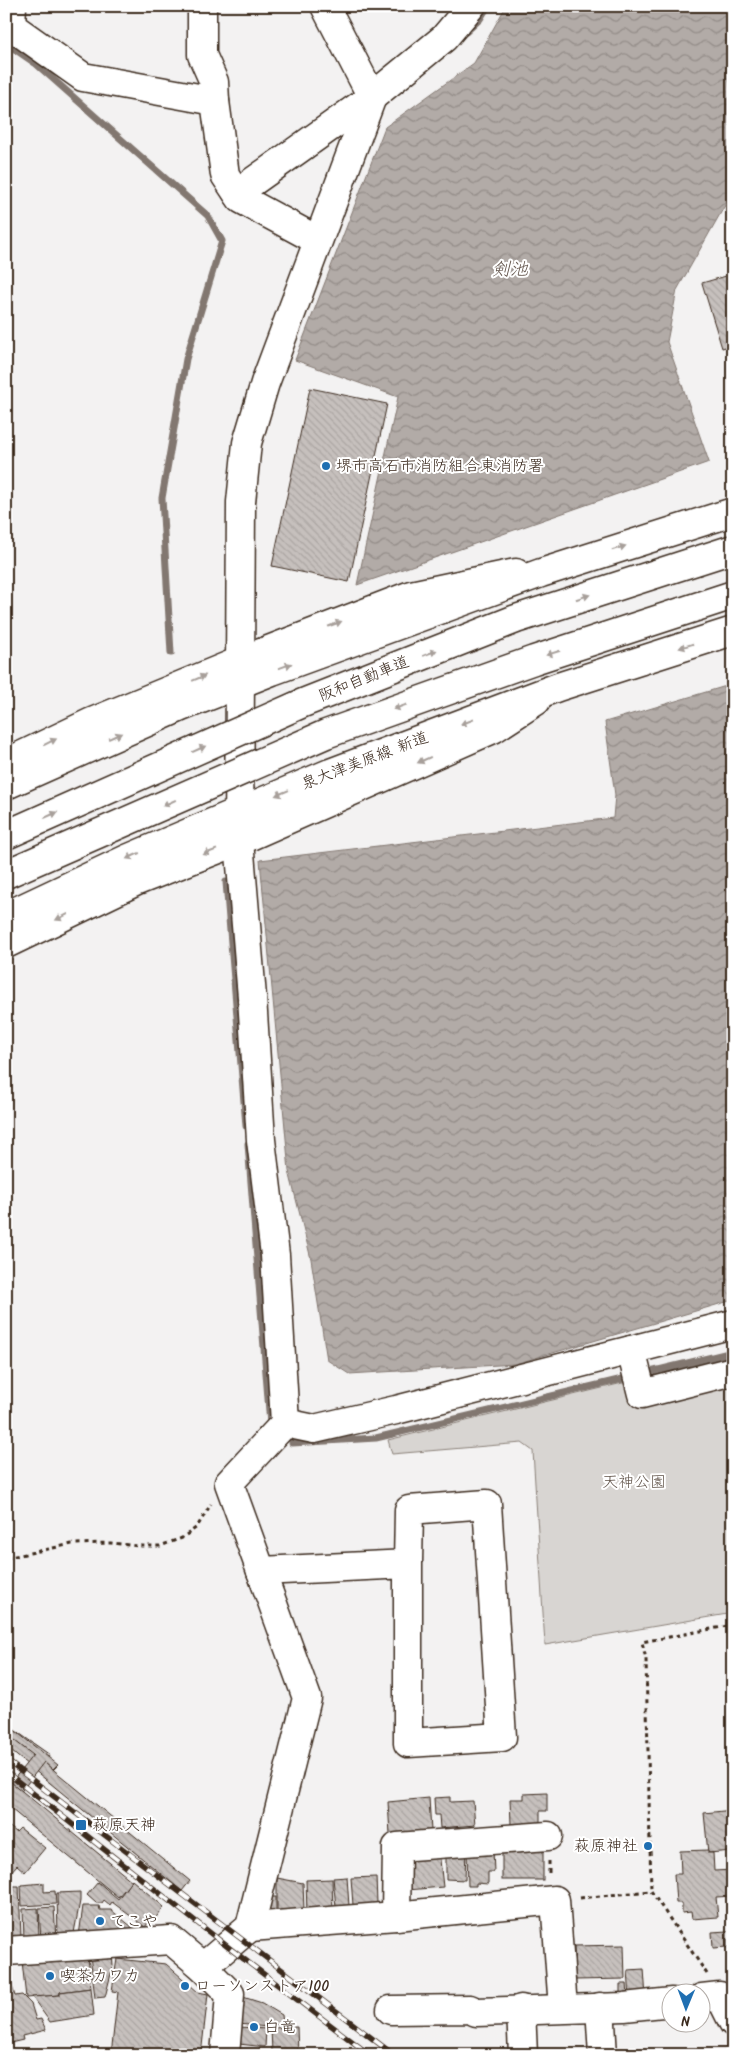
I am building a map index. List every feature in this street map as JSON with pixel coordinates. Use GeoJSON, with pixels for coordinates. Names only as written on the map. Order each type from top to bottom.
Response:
{"type":"FeatureCollection","features":[{"type":"Feature","properties":{"kind":"main road"},"geometry":{"type":"LineString","coordinates":[[12,6],[11,26],[84,77],[215,102]]}},
{"type":"Feature","properties":{"kind":"main road"},"geometry":{"type":"LineString","coordinates":[[202,6],[202,55],[214,82],[225,176],[241,199],[317,240]]}},
{"type":"Feature","properties":{"kind":"main road"},"geometry":{"type":"LineString","coordinates":[[203,1967],[250,1927],[307,1698],[229,1483],[285,1423],[275,1255],[260,1140],[252,997],[239,841],[241,502],[247,443],[265,383],[372,97],[324,6]]}},
{"type":"Feature","properties":{"kind":"main road"},"geometry":{"type":"LineString","coordinates":[[237,193],[372,97],[444,38],[471,6]]}},
{"type":"Feature","properties":{"kind":"main road"},"geometry":{"type":"LineString","coordinates":[[6,763],[92,722],[541,572],[733,512]]}},
{"type":"Feature","properties":{"kind":"main road","name":"阪和自動車道"},"geometry":{"type":"LineString","coordinates":[[6,835],[303,703],[516,618],[733,549]]}},
{"type":"Feature","properties":{"kind":"main road"},"geometry":{"type":"LineString","coordinates":[[6,874],[326,734],[534,660],[733,595]]}},
{"type":"Feature","properties":{"kind":"main road","name":"泉大津美原線 新道"},"geometry":{"type":"LineString","coordinates":[[6,916],[128,859],[330,773],[558,687],[733,631]]}},
{"type":"Feature","properties":{"kind":"main road"},"geometry":{"type":"LineString","coordinates":[[6,785],[181,707],[240,672]]}},
{"type":"Feature","properties":{"kind":"main road"},"geometry":{"type":"LineString","coordinates":[[6,944],[137,881],[239,841],[493,729],[558,687]]}},
{"type":"Feature","properties":{"kind":"main road"},"geometry":{"type":"LineString","coordinates":[[285,1423],[314,1429],[396,1410],[733,1324]]}},
{"type":"Feature","properties":{"kind":"main road"},"geometry":{"type":"LineString","coordinates":[[631,1350],[642,1394],[733,1371]]}},
{"type":"Feature","properties":{"kind":"main road"},"geometry":{"type":"LineString","coordinates":[[487,1504],[502,1737],[408,1742],[408,1564],[409,1510],[487,1504]]}},
{"type":"Feature","properties":{"kind":"main road"},"geometry":{"type":"LineString","coordinates":[[261,1571],[408,1564]]}},
{"type":"Feature","properties":{"kind":"main road"},"geometry":{"type":"LineString","coordinates":[[396,1916],[397,1847],[548,1836]]}},
{"type":"Feature","properties":{"kind":"main road"},"geometry":{"type":"LineString","coordinates":[[250,1927],[396,1916],[552,1900],[563,2008]]}},
{"type":"Feature","properties":{"kind":"main road"},"geometry":{"type":"LineString","coordinates":[[6,1951],[171,1940],[203,1967],[230,1994],[225,2055]]}},
{"type":"Feature","properties":{"kind":"main road"},"geometry":{"type":"LineString","coordinates":[[712,1998],[733,2022]]}},
{"type":"Feature","properties":{"kind":"main road"},"geometry":{"type":"LineString","coordinates":[[391,2010],[470,2009],[476,2012],[624,2007],[662,2003]]}},
{"type":"Feature","properties":{"kind":"main road"},"geometry":{"type":"LineString","coordinates":[[600,2007],[603,2055]]}},
{"type":"Feature","properties":{"kind":"main road"},"geometry":{"type":"LineString","coordinates":[[521,2009],[523,2055]]}},
{"type":"Feature","properties":{"kind":"path"},"geometry":{"type":"LineString","coordinates":[[6,1558],[72,1544],[111,1542],[138,1546],[160,1546],[182,1538],[197,1527],[212,1502],[229,1483]]}},
{"type":"Feature","properties":{"kind":"path"},"geometry":{"type":"LineString","coordinates":[[704,1984],[652,1891],[646,1659],[642,1642],[733,1625]]}},
{"type":"Feature","properties":{"kind":"path"},"geometry":{"type":"LineString","coordinates":[[548,1836],[552,1900],[652,1891]]}},
{"type":"Feature","properties":{"kind":"green space","name":"天神公園"},"geometry":{"type":"Polygon","coordinates":[[[733,1354],[733,1613],[545,1645],[533,1451],[522,1443],[392,1454],[388,1440],[639,1379],[733,1354]]]}},
{"type":"Feature","properties":{"kind":"water","name":"剣池"},"geometry":{"type":"Polygon","coordinates":[[[506,6],[733,6],[728,89],[728,200],[677,290],[667,342],[709,462],[357,585],[398,397],[295,360],[385,127],[474,63],[506,6]]]}},
{"type":"Feature","properties":{"kind":"water"},"geometry":{"type":"Polygon","coordinates":[[[733,684],[733,1300],[515,1364],[349,1374],[327,1360],[311,1259],[289,1171],[260,860],[613,818],[615,795],[605,722],[733,684]]]}},
{"type":"Feature","properties":{"kind":"building"},"geometry":{"type":"Polygon","coordinates":[[[733,274],[733,345],[722,348],[702,283],[733,274]]]}},
{"type":"Feature","properties":{"kind":"building"},"geometry":{"type":"Polygon","coordinates":[[[310,388],[387,404],[349,582],[272,566],[310,388]]]}},
{"type":"Feature","properties":{"kind":"building"},"geometry":{"type":"Polygon","coordinates":[[[6,1724],[50,1755],[44,1762],[190,1881],[182,1891],[6,1747],[6,1724]]]}},
{"type":"Feature","properties":{"kind":"building"},"geometry":{"type":"Polygon","coordinates":[[[9,1726],[58,1765],[53,1770],[44,1762],[16,1798],[43,1820],[36,1828],[6,1805],[6,1789],[33,1755],[6,1734],[9,1726]]]}},
{"type":"Feature","properties":{"kind":"building"},"geometry":{"type":"Polygon","coordinates":[[[6,1778],[132,1881],[118,1897],[6,1805],[6,1778]]]}},
{"type":"Feature","properties":{"kind":"building"},"geometry":{"type":"Polygon","coordinates":[[[547,1793],[547,1811],[540,1811],[540,1823],[511,1824],[510,1799],[524,1799],[524,1794],[547,1793]]]}},
{"type":"Feature","properties":{"kind":"building"},"geometry":{"type":"Polygon","coordinates":[[[450,1797],[450,1802],[473,1801],[475,1825],[440,1828],[439,1815],[435,1815],[434,1798],[450,1797]]]}},
{"type":"Feature","properties":{"kind":"building"},"geometry":{"type":"Polygon","coordinates":[[[429,1798],[431,1831],[390,1834],[388,1802],[429,1798]]]}},
{"type":"Feature","properties":{"kind":"building"},"geometry":{"type":"Polygon","coordinates":[[[733,1810],[733,1851],[708,1853],[704,1813],[733,1810]]]}},
{"type":"Feature","properties":{"kind":"building"},"geometry":{"type":"Polygon","coordinates":[[[6,1824],[16,1832],[20,1828],[45,1848],[25,1872],[17,1865],[8,1875],[6,1873],[6,1824]]]}},
{"type":"Feature","properties":{"kind":"building"},"geometry":{"type":"Polygon","coordinates":[[[502,1845],[543,1845],[543,1880],[502,1880],[502,1845]]]}},
{"type":"Feature","properties":{"kind":"building"},"geometry":{"type":"Polygon","coordinates":[[[466,1848],[465,1880],[446,1879],[446,1856],[466,1848]]]}},
{"type":"Feature","properties":{"kind":"building"},"geometry":{"type":"Polygon","coordinates":[[[493,1850],[494,1872],[488,1872],[488,1884],[476,1883],[476,1886],[468,1886],[467,1851],[493,1850]]]}},
{"type":"Feature","properties":{"kind":"building"},"geometry":{"type":"Polygon","coordinates":[[[708,1850],[708,1853],[713,1853],[714,1871],[733,1870],[733,1896],[716,1897],[718,1917],[692,1919],[691,1912],[682,1913],[682,1903],[676,1903],[674,1874],[681,1874],[680,1851],[708,1850]]]}},
{"type":"Feature","properties":{"kind":"building"},"geometry":{"type":"Polygon","coordinates":[[[439,1851],[443,1887],[407,1890],[404,1861],[413,1860],[412,1853],[439,1851]]]}},
{"type":"Feature","properties":{"kind":"building"},"geometry":{"type":"Polygon","coordinates":[[[347,1877],[349,1906],[336,1907],[333,1878],[347,1877]]]}},
{"type":"Feature","properties":{"kind":"building"},"geometry":{"type":"Polygon","coordinates":[[[376,1877],[377,1903],[353,1905],[351,1878],[376,1877]]]}},
{"type":"Feature","properties":{"kind":"building"},"geometry":{"type":"Polygon","coordinates":[[[277,1878],[303,1883],[304,1910],[277,1912],[277,1878]]]}},
{"type":"Feature","properties":{"kind":"building"},"geometry":{"type":"Polygon","coordinates":[[[332,1879],[333,1913],[307,1914],[306,1880],[332,1879]]]}},
{"type":"Feature","properties":{"kind":"building"},"geometry":{"type":"Polygon","coordinates":[[[132,1880],[164,1907],[150,1925],[148,1923],[145,1927],[112,1902],[110,1905],[104,1900],[102,1903],[96,1903],[87,1895],[98,1882],[118,1899],[132,1880]]]}},
{"type":"Feature","properties":{"kind":"building"},"geometry":{"type":"Polygon","coordinates":[[[44,1883],[44,1892],[55,1891],[56,1904],[22,1906],[21,1885],[44,1883]]]}},
{"type":"Feature","properties":{"kind":"building"},"geometry":{"type":"Polygon","coordinates":[[[6,1886],[19,1886],[21,1937],[6,1937],[6,1886]]]}},
{"type":"Feature","properties":{"kind":"building"},"geometry":{"type":"Polygon","coordinates":[[[80,1892],[73,1938],[58,1938],[57,1893],[80,1892]]]}},
{"type":"Feature","properties":{"kind":"building"},"geometry":{"type":"Polygon","coordinates":[[[264,1897],[276,1897],[276,1916],[264,1916],[264,1897]]]}},
{"type":"Feature","properties":{"kind":"building"},"geometry":{"type":"Polygon","coordinates":[[[83,1906],[99,1906],[100,1910],[111,1910],[132,1927],[132,1933],[79,1936],[83,1906]]]}},
{"type":"Feature","properties":{"kind":"building"},"geometry":{"type":"Polygon","coordinates":[[[54,1907],[56,1940],[41,1941],[39,1908],[54,1907]]]}},
{"type":"Feature","properties":{"kind":"building"},"geometry":{"type":"Polygon","coordinates":[[[38,1908],[39,1940],[24,1940],[23,1909],[38,1908]]]}},
{"type":"Feature","properties":{"kind":"building"},"geometry":{"type":"Polygon","coordinates":[[[727,1931],[727,1947],[713,1948],[712,1932],[727,1931]]]}},
{"type":"Feature","properties":{"kind":"building"},"geometry":{"type":"Polygon","coordinates":[[[624,1945],[625,1979],[575,1980],[574,1946],[624,1945]]]}},
{"type":"Feature","properties":{"kind":"building"},"geometry":{"type":"Polygon","coordinates":[[[112,1953],[113,1966],[105,1997],[95,1998],[90,1955],[112,1953]]]}},
{"type":"Feature","properties":{"kind":"building"},"geometry":{"type":"Polygon","coordinates":[[[88,1955],[91,1988],[60,1992],[60,1995],[26,1998],[22,1961],[88,1955]]]}},
{"type":"Feature","properties":{"kind":"building"},"geometry":{"type":"Polygon","coordinates":[[[117,1959],[166,1964],[198,1992],[208,1994],[201,2055],[111,2055],[118,1992],[112,1991],[117,1959]]]}},
{"type":"Feature","properties":{"kind":"building"},"geometry":{"type":"Polygon","coordinates":[[[6,1967],[15,1996],[22,1995],[31,2004],[36,2020],[41,2019],[46,2030],[22,2036],[23,2040],[6,2044],[6,1967]]]}},
{"type":"Feature","properties":{"kind":"building"},"geometry":{"type":"Polygon","coordinates":[[[644,1969],[646,1998],[630,1999],[628,1970],[644,1969]]]}},
{"type":"Feature","properties":{"kind":"building"},"geometry":{"type":"Polygon","coordinates":[[[620,1984],[627,1984],[628,1997],[620,1997],[620,1984]]]}},
{"type":"Feature","properties":{"kind":"building"},"geometry":{"type":"Polygon","coordinates":[[[91,1988],[94,2015],[50,2022],[32,1997],[60,1995],[60,1992],[91,1988]]]}},
{"type":"Feature","properties":{"kind":"building"},"geometry":{"type":"Polygon","coordinates":[[[243,1997],[262,2003],[282,2015],[283,2025],[269,2024],[267,2027],[239,2024],[243,1997]]]}},
{"type":"Feature","properties":{"kind":"building"},"geometry":{"type":"Polygon","coordinates":[[[240,2027],[266,2029],[265,2047],[239,2044],[240,2027]]]}},
{"type":"Feature","properties":{"kind":"building"},"geometry":{"type":"Polygon","coordinates":[[[297,2027],[298,2055],[277,2055],[277,2052],[272,2052],[271,2028],[297,2027]]]}},
{"type":"Feature","properties":{"kind":"building"},"geometry":{"type":"Polygon","coordinates":[[[238,2049],[266,2052],[266,2055],[237,2055],[238,2049]]]}},
{"type":"Feature","properties":{"kind":"waterway"},"geometry":{"type":"LineString","coordinates":[[466,32],[480,19],[488,6]]}},
{"type":"Feature","properties":{"kind":"waterway"},"geometry":{"type":"LineString","coordinates":[[6,43],[35,63],[208,216],[222,241],[186,359],[162,498],[171,653]]}},
{"type":"Feature","properties":{"kind":"waterway"},"geometry":{"type":"LineString","coordinates":[[226,882],[246,1126]]}},
{"type":"Feature","properties":{"kind":"waterway"},"geometry":{"type":"LineString","coordinates":[[248,1144],[270,1424]]}},
{"type":"Feature","properties":{"kind":"waterway"},"geometry":{"type":"LineString","coordinates":[[642,1374],[733,1352]]}},
{"type":"Feature","properties":{"kind":"waterway"},"geometry":{"type":"LineString","coordinates":[[292,1443],[376,1438],[631,1377]]}},
{"type":"Feature","properties":{"kind":"railway"},"geometry":{"type":"LineString","coordinates":[[6,1760],[394,2055]]}},
{"type":"Feature","properties":{"kind":"railway"},"geometry":{"type":"LineString","coordinates":[[6,1772],[228,1947],[370,2055]]}},
{"type":"Feature","properties":{"kind":"place","name":"堺市高石市消防組合東消防署"},"geometry":{"type":"Point","coordinates":[326,466]}},
{"type":"Feature","properties":{"kind":"place","name":"萩原天神"},"geometry":{"type":"Point","coordinates":[81,1825]}},
{"type":"Feature","properties":{"kind":"place","name":"萩原神社"},"geometry":{"type":"Point","coordinates":[648,1846]}},
{"type":"Feature","properties":{"kind":"place","name":"てこや"},"geometry":{"type":"Point","coordinates":[100,1921]}},
{"type":"Feature","properties":{"kind":"place","name":"喫茶カワカ"},"geometry":{"type":"Point","coordinates":[50,1976]}},
{"type":"Feature","properties":{"kind":"place","name":"ローソンストア100"},"geometry":{"type":"Point","coordinates":[185,1986]}},
{"type":"Feature","properties":{"kind":"place","name":"白竜"},"geometry":{"type":"Point","coordinates":[254,2027]}}]}
